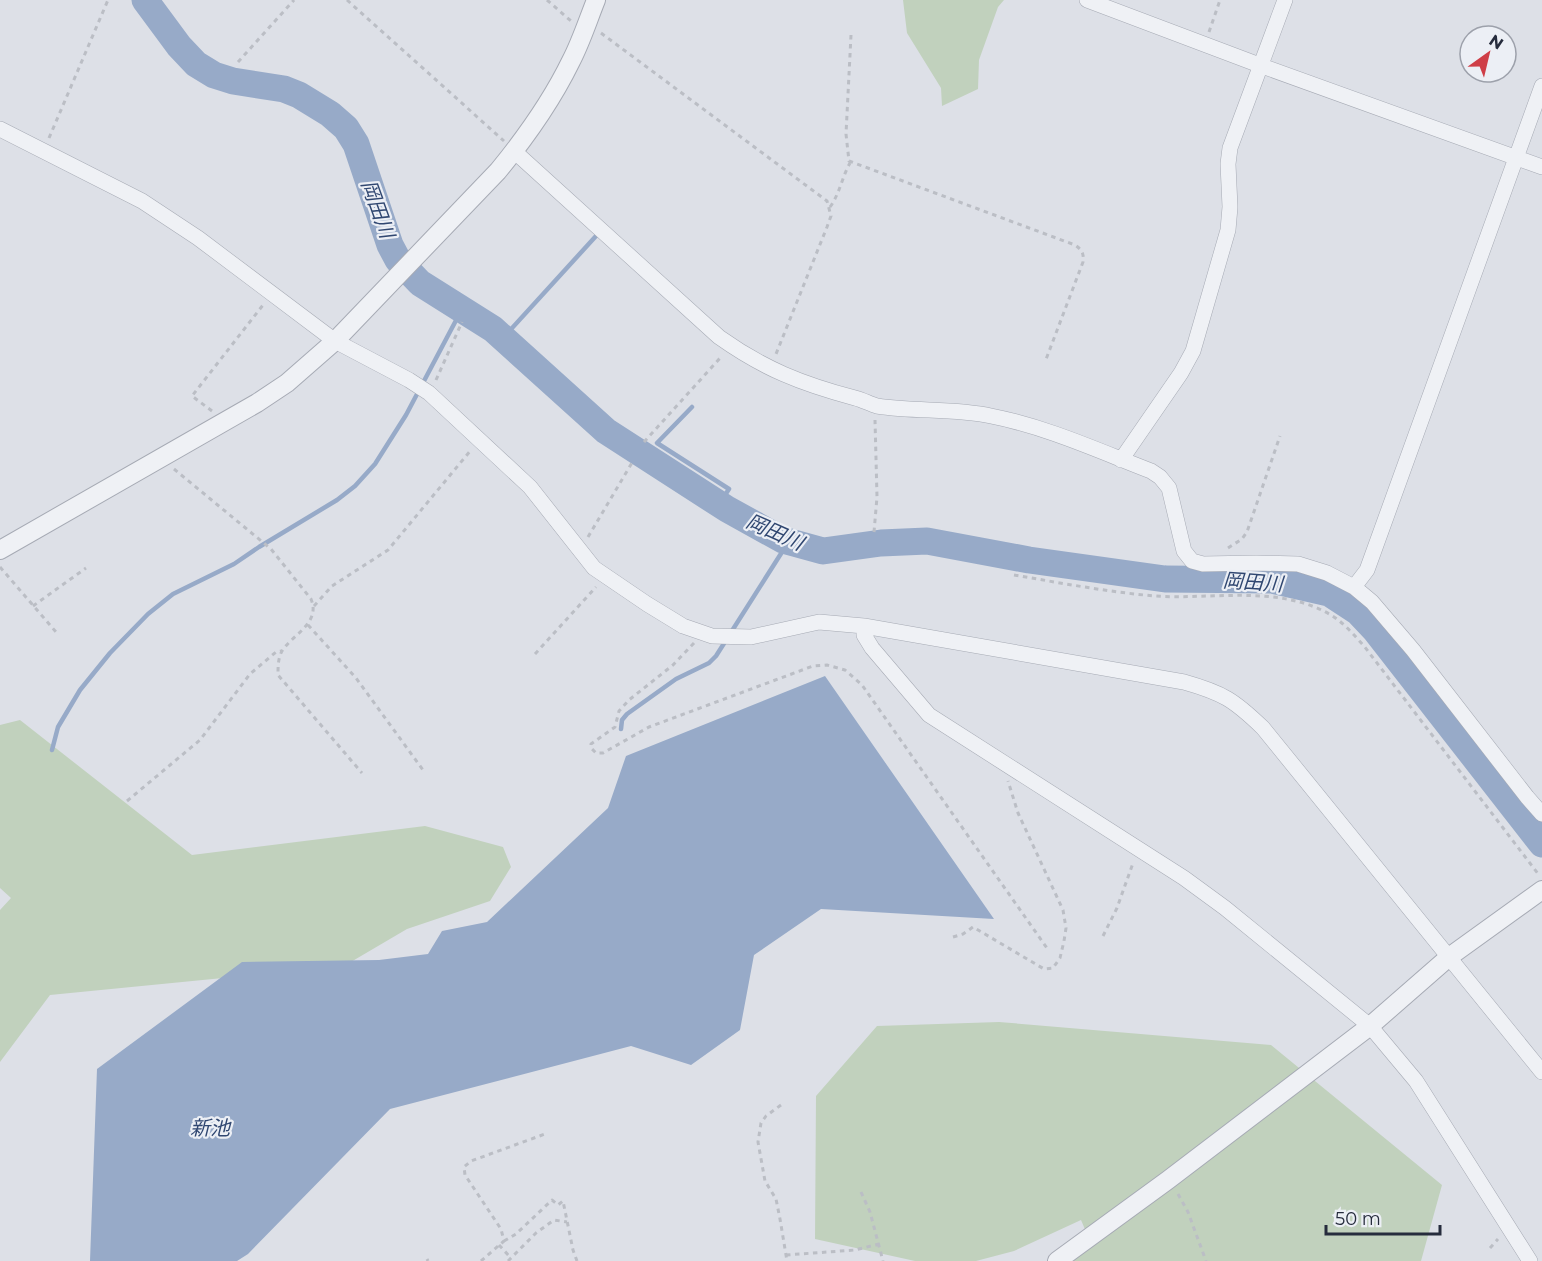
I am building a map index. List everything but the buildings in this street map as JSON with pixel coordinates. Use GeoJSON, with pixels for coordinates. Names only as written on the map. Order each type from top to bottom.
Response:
{"type":"FeatureCollection","features":[{"type":"Feature","properties":{"kind":"street"},"geometry":{"type":"LineString","coordinates":[[0,550],[220,425],[286,383],[335,341],[498,171],[514,151],[561,81],[596,0]]}},
{"type":"Feature","properties":{"kind":"street"},"geometry":{"type":"LineString","coordinates":[[1087,0],[1542,167]]}},
{"type":"Feature","properties":{"kind":"street"},"geometry":{"type":"LineString","coordinates":[[1121,460],[1181,373],[1193,351],[1228,230],[1230,148],[1286,0]]}},
{"type":"Feature","properties":{"kind":"street"},"geometry":{"type":"LineString","coordinates":[[1354,587],[1367,570],[1542,86]]}},
{"type":"Feature","properties":{"kind":"street"},"geometry":{"type":"LineString","coordinates":[[0,129],[142,201],[198,238],[335,341],[429,393],[530,487],[579,550],[605,577],[674,620],[712,636],[751,637],[819,622],[864,626],[1184,682],[1209,689],[1233,700],[1263,728],[1542,1072]]}},
{"type":"Feature","properties":{"kind":"street"},"geometry":{"type":"LineString","coordinates":[[514,151],[719,337],[770,369],[828,392],[876,405],[988,415],[1035,426],[1151,471],[1160,477],[1170,488],[1184,551],[1192,561],[1203,564],[1298,564],[1328,573],[1354,587],[1389,620],[1542,814]]}},
{"type":"Feature","properties":{"kind":"street"},"geometry":{"type":"LineString","coordinates":[[864,626],[864,635],[872,648],[929,715],[1140,850],[1225,908],[1326,989],[1361,1021],[1370,1026],[1416,1081],[1530,1261]]}},
{"type":"Feature","properties":{"kind":"street"},"geometry":{"type":"LineString","coordinates":[[1057,1261],[1168,1180],[1370,1026],[1449,957],[1542,890]]}},
{"type":"Feature","properties":{"kind":"path"},"geometry":{"type":"LineString","coordinates":[[42,150],[52,135],[108,0]]}},
{"type":"Feature","properties":{"kind":"path"},"geometry":{"type":"LineString","coordinates":[[238,62],[294,0]]}},
{"type":"Feature","properties":{"kind":"path"},"geometry":{"type":"LineString","coordinates":[[347,0],[514,151]]}},
{"type":"Feature","properties":{"kind":"path"},"geometry":{"type":"LineString","coordinates":[[547,0],[575,25],[600,32],[827,201],[831,216],[770,369]]}},
{"type":"Feature","properties":{"kind":"path"},"geometry":{"type":"LineString","coordinates":[[1204,44],[1220,0]]}},
{"type":"Feature","properties":{"kind":"path"},"geometry":{"type":"LineString","coordinates":[[851,34],[846,134],[847,157],[850,162],[1081,249],[1083,262],[1045,362]]}},
{"type":"Feature","properties":{"kind":"path"},"geometry":{"type":"LineString","coordinates":[[830,207],[837,198],[844,173],[850,162]]}},
{"type":"Feature","properties":{"kind":"path"},"geometry":{"type":"LineString","coordinates":[[220,425],[213,411],[192,396],[272,293]]}},
{"type":"Feature","properties":{"kind":"path"},"geometry":{"type":"LineString","coordinates":[[429,393],[462,322]]}},
{"type":"Feature","properties":{"kind":"path"},"geometry":{"type":"LineString","coordinates":[[644,442],[731,346]]}},
{"type":"Feature","properties":{"kind":"path"},"geometry":{"type":"LineString","coordinates":[[874,532],[877,497],[876,405]]}},
{"type":"Feature","properties":{"kind":"path"},"geometry":{"type":"LineString","coordinates":[[1226,550],[1242,539],[1247,532],[1280,436]]}},
{"type":"Feature","properties":{"kind":"path"},"geometry":{"type":"LineString","coordinates":[[362,773],[278,675],[282,651],[308,625],[314,606],[332,586],[388,550],[480,440]]}},
{"type":"Feature","properties":{"kind":"path"},"geometry":{"type":"LineString","coordinates":[[162,457],[271,549],[284,563],[314,606]]}},
{"type":"Feature","properties":{"kind":"path"},"geometry":{"type":"LineString","coordinates":[[579,550],[633,461]]}},
{"type":"Feature","properties":{"kind":"path"},"geometry":{"type":"LineString","coordinates":[[0,567],[56,632]]}},
{"type":"Feature","properties":{"kind":"path"},"geometry":{"type":"LineString","coordinates":[[33,606],[86,568]]}},
{"type":"Feature","properties":{"kind":"path"},"geometry":{"type":"LineString","coordinates":[[1014,575],[1156,596],[1288,599],[1332,616],[1364,646],[1542,880]]}},
{"type":"Feature","properties":{"kind":"path"},"geometry":{"type":"LineString","coordinates":[[535,654],[605,577]]}},
{"type":"Feature","properties":{"kind":"path"},"geometry":{"type":"LineString","coordinates":[[308,625],[356,678],[423,770]]}},
{"type":"Feature","properties":{"kind":"path"},"geometry":{"type":"LineString","coordinates":[[700,631],[697,640],[684,654],[629,700],[620,711],[615,727],[591,744],[591,748],[596,753],[603,753],[650,727],[813,666],[845,670],[862,685],[905,744],[1049,951]]}},
{"type":"Feature","properties":{"kind":"path"},"geometry":{"type":"LineString","coordinates":[[127,801],[200,740],[250,674],[276,652],[282,651]]}},
{"type":"Feature","properties":{"kind":"path"},"geometry":{"type":"LineString","coordinates":[[953,937],[973,927],[1044,969],[1053,968],[1060,958],[1065,928],[1063,910],[1018,813],[1009,787],[1008,779],[1015,770]]}},
{"type":"Feature","properties":{"kind":"path"},"geometry":{"type":"LineString","coordinates":[[1103,936],[1140,850]]}},
{"type":"Feature","properties":{"kind":"path"},"geometry":{"type":"LineString","coordinates":[[781,1105],[766,1116],[761,1123],[758,1142],[765,1181],[776,1199],[787,1261]]}},
{"type":"Feature","properties":{"kind":"path"},"geometry":{"type":"LineString","coordinates":[[504,1241],[501,1229],[465,1175],[465,1167],[471,1161],[545,1134]]}},
{"type":"Feature","properties":{"kind":"path"},"geometry":{"type":"LineString","coordinates":[[1168,1180],[1188,1212],[1206,1261]]}},
{"type":"Feature","properties":{"kind":"path"},"geometry":{"type":"LineString","coordinates":[[861,1192],[870,1212],[883,1261]]}},
{"type":"Feature","properties":{"kind":"path"},"geometry":{"type":"LineString","coordinates":[[481,1261],[516,1234],[552,1200],[558,1206],[563,1201],[577,1261]]}},
{"type":"Feature","properties":{"kind":"path"},"geometry":{"type":"LineString","coordinates":[[499,1245],[509,1259],[536,1233],[554,1220],[567,1222]]}},
{"type":"Feature","properties":{"kind":"path"},"geometry":{"type":"LineString","coordinates":[[786,1255],[855,1250],[879,1244]]}},
{"type":"Feature","properties":{"kind":"green space"},"geometry":{"type":"Polygon","coordinates":[[[903,0],[1004,0],[998,7],[979,60],[978,89],[942,106],[941,88],[907,33],[903,0]]]}},
{"type":"Feature","properties":{"kind":"green space"},"geometry":{"type":"Polygon","coordinates":[[[20,720],[192,855],[425,826],[503,847],[511,867],[490,901],[407,929],[344,966],[50,995],[0,1062],[0,910],[11,898],[0,888],[0,725],[20,720]]]}},
{"type":"Feature","properties":{"kind":"green space"},"geometry":{"type":"Polygon","coordinates":[[[999,1022],[1271,1045],[1442,1185],[1421,1261],[1068,1261],[1087,1234],[1081,1220],[1014,1251],[976,1261],[915,1261],[815,1239],[816,1096],[877,1026],[999,1022]]]}},
{"type":"Feature","properties":{"kind":"water","name":"新池"},"geometry":{"type":"Polygon","coordinates":[[[825,676],[994,919],[821,909],[754,955],[740,1030],[691,1065],[631,1046],[390,1109],[248,1254],[237,1261],[90,1261],[97,1069],[242,962],[379,960],[428,954],[442,931],[487,922],[608,808],[626,756],[825,676]]]}},
{"type":"Feature","properties":{"kind":"waterway","name":"岡田川"},"geometry":{"type":"LineString","coordinates":[[145,0],[179,46],[196,64],[214,75],[233,81],[284,89],[299,95],[330,114],[346,128],[356,144],[390,245],[398,260],[420,283],[493,329],[606,431],[727,509],[783,540],[823,551],[881,543],[927,541],[1029,560],[1165,579],[1272,580],[1329,593],[1358,612],[1375,630],[1542,844]]}},
{"type":"Feature","properties":{"kind":"waterway"},"geometry":{"type":"LineString","coordinates":[[503,338],[596,236]]}},
{"type":"Feature","properties":{"kind":"waterway"},"geometry":{"type":"LineString","coordinates":[[52,750],[58,727],[80,690],[110,653],[148,614],[173,594],[234,564],[337,500],[355,486],[375,464],[406,415],[462,309]]}},
{"type":"Feature","properties":{"kind":"waterway"},"geometry":{"type":"LineString","coordinates":[[692,407],[657,443],[729,489],[719,504]]}},
{"type":"Feature","properties":{"kind":"waterway"},"geometry":{"type":"LineString","coordinates":[[621,729],[622,720],[627,714],[676,679],[709,663],[716,656],[789,541]]}}]}
